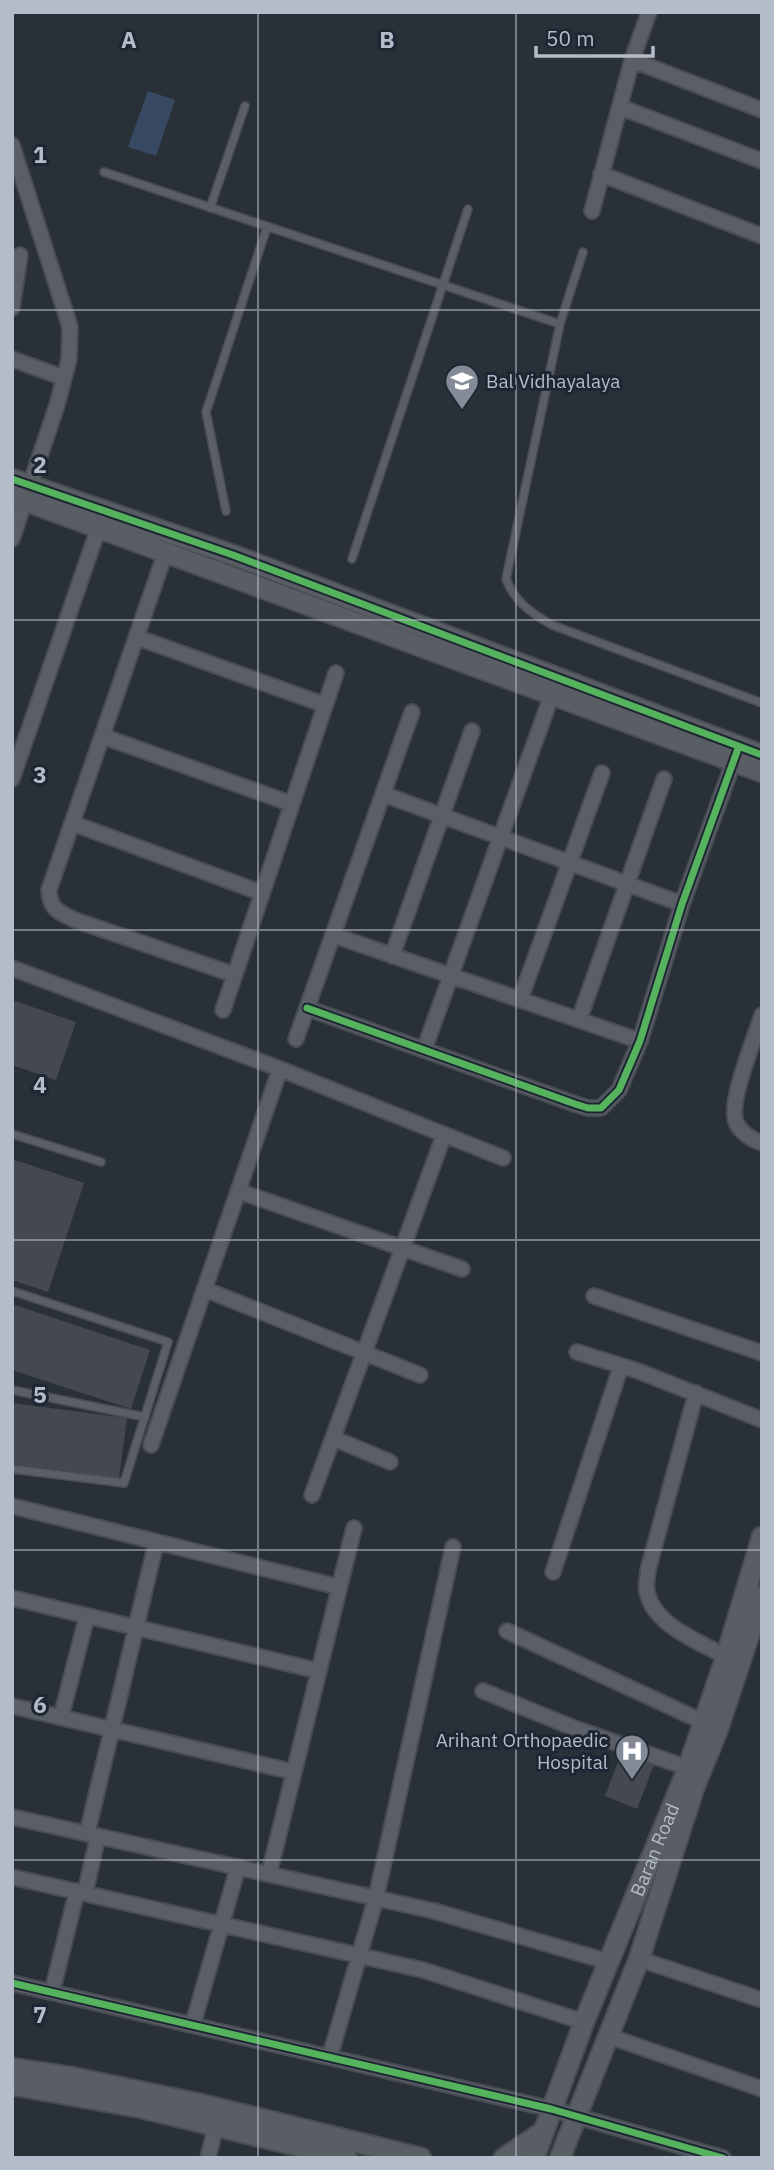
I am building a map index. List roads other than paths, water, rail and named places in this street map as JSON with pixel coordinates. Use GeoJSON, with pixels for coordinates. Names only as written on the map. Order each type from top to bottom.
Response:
{"type":"FeatureCollection","features":[{"type":"Feature","properties":{"kind":"street"},"geometry":{"type":"LineString","coordinates":[[592,211],[632,60],[649,12]]}},
{"type":"Feature","properties":{"kind":"street"},"geometry":{"type":"LineString","coordinates":[[632,60],[762,110]]}},
{"type":"Feature","properties":{"kind":"street"},"geometry":{"type":"LineString","coordinates":[[620,107],[762,161]]}},
{"type":"Feature","properties":{"kind":"street"},"geometry":{"type":"LineString","coordinates":[[12,145],[70,327],[69,359],[64,378],[20,490],[12,539]]}},
{"type":"Feature","properties":{"kind":"street"},"geometry":{"type":"LineString","coordinates":[[601,174],[762,236]]}},
{"type":"Feature","properties":{"kind":"street"},"geometry":{"type":"LineString","coordinates":[[12,308],[20,255]]}},
{"type":"Feature","properties":{"kind":"street"},"geometry":{"type":"LineString","coordinates":[[12,359],[64,378]]}},
{"type":"Feature","properties":{"kind":"street"},"geometry":{"type":"LineString","coordinates":[[20,490],[102,519],[233,555],[555,686]]}},
{"type":"Feature","properties":{"kind":"street"},"geometry":{"type":"LineString","coordinates":[[102,519],[166,551],[555,686],[736,754],[762,772]]}},
{"type":"Feature","properties":{"kind":"street"},"geometry":{"type":"LineString","coordinates":[[12,779],[102,519]]}},
{"type":"Feature","properties":{"kind":"street"},"geometry":{"type":"LineString","coordinates":[[166,551],[49,890],[50,902],[58,912],[75,920],[235,975]]}},
{"type":"Feature","properties":{"kind":"street"},"geometry":{"type":"LineString","coordinates":[[136,637],[325,705]]}},
{"type":"Feature","properties":{"kind":"street"},"geometry":{"type":"LineString","coordinates":[[223,1010],[336,674]]}},
{"type":"Feature","properties":{"kind":"street"},"geometry":{"type":"LineString","coordinates":[[424,1050],[555,686]]}},
{"type":"Feature","properties":{"kind":"street"},"geometry":{"type":"LineString","coordinates":[[296,1039],[412,712]]}},
{"type":"Feature","properties":{"kind":"street"},"geometry":{"type":"LineString","coordinates":[[392,956],[472,731]]}},
{"type":"Feature","properties":{"kind":"street"},"geometry":{"type":"LineString","coordinates":[[102,736],[292,804]]}},
{"type":"Feature","properties":{"kind":"street"},"geometry":{"type":"LineString","coordinates":[[736,754],[762,755]]}},
{"type":"Feature","properties":{"kind":"street"},"geometry":{"type":"LineString","coordinates":[[307,1008],[575,1104],[601,1108],[619,1090],[639,1041],[682,904],[736,754]]}},
{"type":"Feature","properties":{"kind":"street"},"geometry":{"type":"LineString","coordinates":[[520,1000],[602,773]]}},
{"type":"Feature","properties":{"kind":"street"},"geometry":{"type":"LineString","coordinates":[[579,1020],[664,779]]}},
{"type":"Feature","properties":{"kind":"street"},"geometry":{"type":"LineString","coordinates":[[383,794],[682,904]]}},
{"type":"Feature","properties":{"kind":"street"},"geometry":{"type":"LineString","coordinates":[[72,823],[262,893]]}},
{"type":"Feature","properties":{"kind":"street"},"geometry":{"type":"LineString","coordinates":[[333,935],[639,1041]]}},
{"type":"Feature","properties":{"kind":"street"},"geometry":{"type":"LineString","coordinates":[[12,968],[280,1069],[503,1158]]}},
{"type":"Feature","properties":{"kind":"street"},"geometry":{"type":"LineString","coordinates":[[762,1015],[734,1109],[737,1123],[745,1134],[762,1143]]}},
{"type":"Feature","properties":{"kind":"street"},"geometry":{"type":"LineString","coordinates":[[151,1445],[280,1069]]}},
{"type":"Feature","properties":{"kind":"street"},"geometry":{"type":"LineString","coordinates":[[312,1495],[444,1135]]}},
{"type":"Feature","properties":{"kind":"street"},"geometry":{"type":"LineString","coordinates":[[238,1191],[462,1269]]}},
{"type":"Feature","properties":{"kind":"street"},"geometry":{"type":"LineString","coordinates":[[204,1289],[420,1375]]}},
{"type":"Feature","properties":{"kind":"street"},"geometry":{"type":"LineString","coordinates":[[594,1296],[762,1353]]}},
{"type":"Feature","properties":{"kind":"street"},"geometry":{"type":"LineString","coordinates":[[577,1352],[696,1393],[762,1420]]}},
{"type":"Feature","properties":{"kind":"street"},"geometry":{"type":"LineString","coordinates":[[553,1572],[621,1366]]}},
{"type":"Feature","properties":{"kind":"street"},"geometry":{"type":"LineString","coordinates":[[696,1393],[648,1570],[646,1590],[654,1612],[675,1628],[726,1657]]}},
{"type":"Feature","properties":{"kind":"street"},"geometry":{"type":"LineString","coordinates":[[333,1438],[390,1462]]}},
{"type":"Feature","properties":{"kind":"street"},"geometry":{"type":"LineString","coordinates":[[12,1506],[340,1587]]}},
{"type":"Feature","properties":{"kind":"street"},"geometry":{"type":"LineString","coordinates":[[268,1874],[354,1528]]}},
{"type":"Feature","properties":{"kind":"street","name":"Baran Road"},"geometry":{"type":"LineString","coordinates":[[560,2158],[639,1959],[694,1788],[726,1657],[762,1536]]}},
{"type":"Feature","properties":{"kind":"street"},"geometry":{"type":"LineString","coordinates":[[52,1992],[81,1892],[112,1729],[156,1543]]}},
{"type":"Feature","properties":{"kind":"street"},"geometry":{"type":"LineString","coordinates":[[330,2056],[376,1898],[453,1547]]}},
{"type":"Feature","properties":{"kind":"street","name":"Baran Road"},"geometry":{"type":"LineString","coordinates":[[534,2158],[584,2022],[762,1596]]}},
{"type":"Feature","properties":{"kind":"street"},"geometry":{"type":"LineString","coordinates":[[12,1598],[318,1671]]}},
{"type":"Feature","properties":{"kind":"street"},"geometry":{"type":"LineString","coordinates":[[61,1717],[87,1616]]}},
{"type":"Feature","properties":{"kind":"street"},"geometry":{"type":"LineString","coordinates":[[507,1631],[710,1725]]}},
{"type":"Feature","properties":{"kind":"street"},"geometry":{"type":"LineString","coordinates":[[482,1691],[574,1728],[688,1768]]}},
{"type":"Feature","properties":{"kind":"street"},"geometry":{"type":"LineString","coordinates":[[12,1706],[294,1772]]}},
{"type":"Feature","properties":{"kind":"street"},"geometry":{"type":"LineString","coordinates":[[12,1817],[434,1912],[609,1962]]}},
{"type":"Feature","properties":{"kind":"street"},"geometry":{"type":"LineString","coordinates":[[193,2024],[238,1867]]}},
{"type":"Feature","properties":{"kind":"street"},"geometry":{"type":"LineString","coordinates":[[12,1877],[423,1970],[584,2022]]}},
{"type":"Feature","properties":{"kind":"street"},"geometry":{"type":"LineString","coordinates":[[639,1959],[762,2000]]}},
{"type":"Feature","properties":{"kind":"street"},"geometry":{"type":"LineString","coordinates":[[12,1983],[551,2109],[723,2158]]}},
{"type":"Feature","properties":{"kind":"street"},"geometry":{"type":"LineString","coordinates":[[608,2036],[762,2089]]}},
{"type":"Feature","properties":{"kind":"street"},"geometry":{"type":"LineString","coordinates":[[12,2068],[71,2077],[196,2103],[421,2158]]}},
{"type":"Feature","properties":{"kind":"street"},"geometry":{"type":"LineString","coordinates":[[12,2085],[142,2108],[339,2157]]}},
{"type":"Feature","properties":{"kind":"street"},"geometry":{"type":"LineString","coordinates":[[208,2158],[216,2125]]}},
{"type":"Feature","properties":{"kind":"street"},"geometry":{"type":"LineString","coordinates":[[504,2158],[544,2131]]}},
{"type":"Feature","properties":{"kind":"lane"},"geometry":{"type":"LineString","coordinates":[[210,208],[245,106]]}},
{"type":"Feature","properties":{"kind":"lane"},"geometry":{"type":"LineString","coordinates":[[104,172],[560,324]]}},
{"type":"Feature","properties":{"kind":"lane"},"geometry":{"type":"LineString","coordinates":[[352,559],[468,209]]}},
{"type":"Feature","properties":{"kind":"lane"},"geometry":{"type":"LineString","coordinates":[[226,512],[206,412],[267,227]]}},
{"type":"Feature","properties":{"kind":"lane"},"geometry":{"type":"LineString","coordinates":[[583,252],[560,324],[506,579],[512,594],[530,612],[552,625],[762,703]]}},
{"type":"Feature","properties":{"kind":"lane"},"geometry":{"type":"LineString","coordinates":[[12,1134],[101,1162]]}},
{"type":"Feature","properties":{"kind":"lane"},"geometry":{"type":"LineString","coordinates":[[12,1290],[168,1342],[124,1483],[12,1469]]}},
{"type":"Feature","properties":{"kind":"lane"},"geometry":{"type":"LineString","coordinates":[[12,1390],[145,1417]]}},
{"type":"Feature","properties":{"kind":"water"},"geometry":{"type":"Polygon","coordinates":[[[148,91],[175,100],[156,156],[128,147],[148,91]]]}},
{"type":"Feature","properties":{"kind":"place","name":"Bal Vidhayalaya"},"geometry":{"type":"Point","coordinates":[462,411]}},
{"type":"Feature","properties":{"kind":"place","name":"Arihant Orthopaedic Hospital"},"geometry":{"type":"Point","coordinates":[632,1781]}}]}
